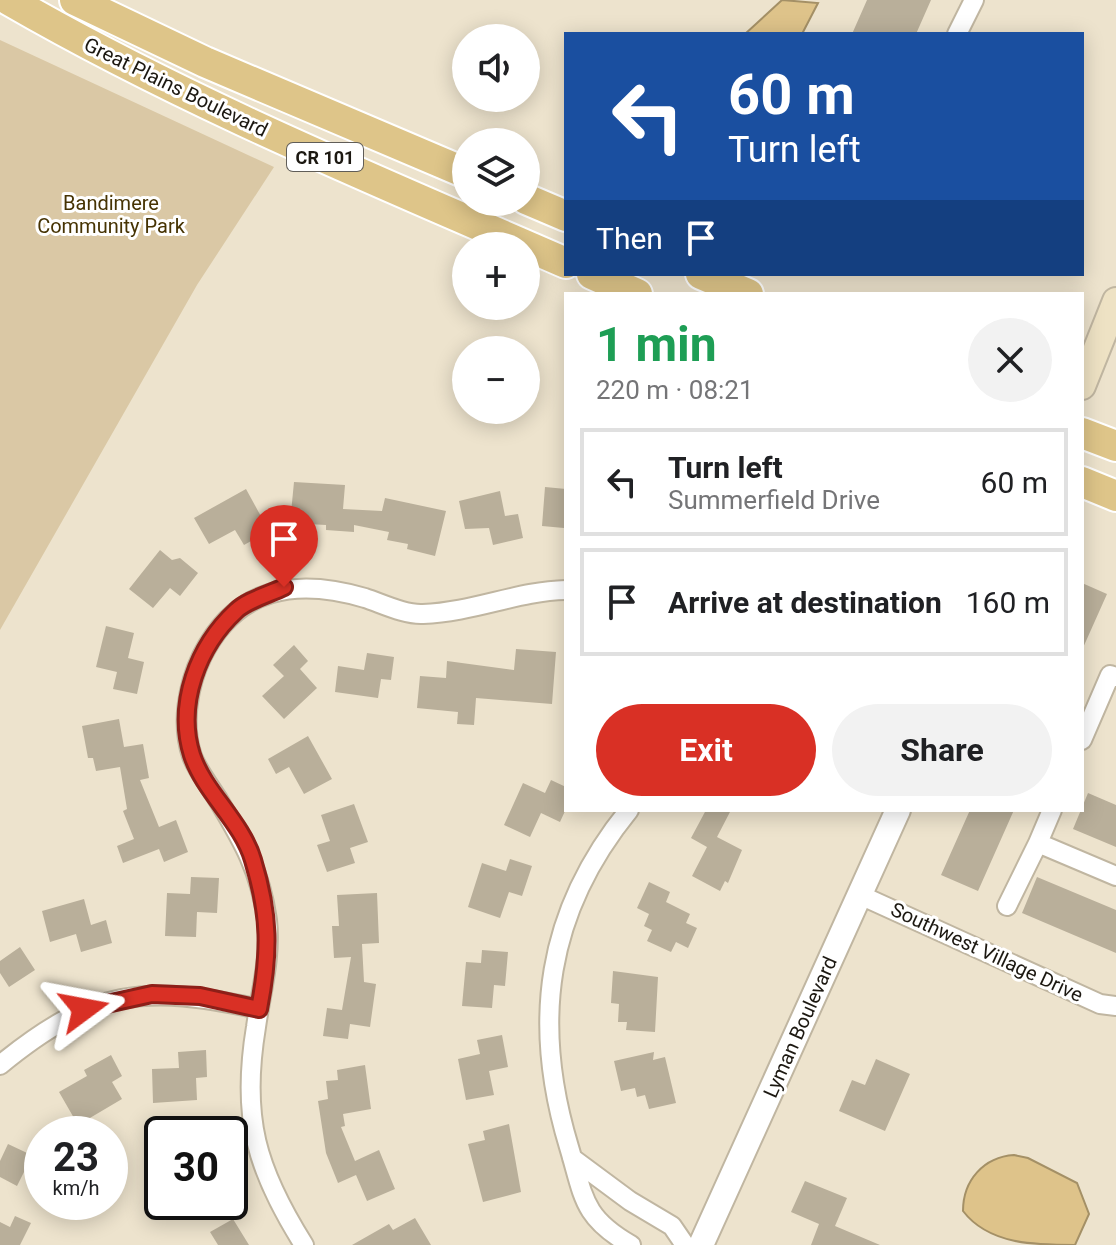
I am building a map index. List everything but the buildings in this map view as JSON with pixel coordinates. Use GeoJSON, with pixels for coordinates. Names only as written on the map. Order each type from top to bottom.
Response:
{"type":"FeatureCollection","features":[{"type":"Feature","properties":{"kind":"main road","name":"Great Plains Boulevard"},"geometry":{"type":"LineString","coordinates":[[9,0],[87,45],[193,99],[564,262]]}},
{"type":"Feature","properties":{"kind":"main road","name":"Great Plains Boulevard"},"geometry":{"type":"LineString","coordinates":[[97,5],[452,167]]}},
{"type":"Feature","properties":{"kind":"main road"},"geometry":{"type":"LineString","coordinates":[[540,205],[564,215]]}},
{"type":"Feature","properties":{"kind":"main road"},"geometry":{"type":"LineString","coordinates":[[596,276],[632,292]]}},
{"type":"Feature","properties":{"kind":"main road"},"geometry":{"type":"LineString","coordinates":[[706,276],[743,292]]}},
{"type":"Feature","properties":{"kind":"main road"},"geometry":{"type":"LineString","coordinates":[[1084,381],[1116,301]]}},
{"type":"Feature","properties":{"kind":"main road"},"geometry":{"type":"LineString","coordinates":[[1084,434],[1116,446]]}},
{"type":"Feature","properties":{"kind":"main road"},"geometry":{"type":"LineString","coordinates":[[1084,483],[1116,496]]}},
{"type":"Feature","properties":{"kind":"street"},"geometry":{"type":"LineString","coordinates":[[958,32],[974,0]]}},
{"type":"Feature","properties":{"kind":"street"},"geometry":{"type":"LineString","coordinates":[[304,1245],[275,1199],[257,1148],[248,1095],[268,961],[267,919],[252,856],[192,756],[187,725],[190,681],[207,646],[237,609],[284,587],[328,587],[419,615],[472,610],[541,591],[564,590]]}},
{"type":"Feature","properties":{"kind":"street"},"geometry":{"type":"LineString","coordinates":[[1084,736],[1114,670]]}},
{"type":"Feature","properties":{"kind":"street"},"geometry":{"type":"LineString","coordinates":[[627,812],[611,832],[575,892],[547,997],[554,1073],[586,1208],[601,1224],[631,1245]]}},
{"type":"Feature","properties":{"kind":"street","name":"Lyman Boulevard"},"geometry":{"type":"LineString","coordinates":[[701,1245],[897,812]]}},
{"type":"Feature","properties":{"kind":"street"},"geometry":{"type":"LineString","coordinates":[[1007,906],[1051,812]]}},
{"type":"Feature","properties":{"kind":"street"},"geometry":{"type":"LineString","coordinates":[[1038,843],[1116,876]]}},
{"type":"Feature","properties":{"kind":"street","name":"Southwest Village Drive"},"geometry":{"type":"LineString","coordinates":[[860,895],[1100,1004],[1116,1006]]}},
{"type":"Feature","properties":{"kind":"street"},"geometry":{"type":"LineString","coordinates":[[0,1065],[43,1030],[84,1009],[152,994],[200,996],[259,1009]]}},
{"type":"Feature","properties":{"kind":"street"},"geometry":{"type":"LineString","coordinates":[[572,1158],[630,1201],[672,1226],[685,1245]]}},
{"type":"Feature","properties":{"kind":"green space","name":"Bandimere Community Park"},"geometry":{"type":"Polygon","coordinates":[[[0,40],[274,167],[197,285],[0,630],[0,40]]]}},
{"type":"Feature","properties":{"kind":"shaded area"},"geometry":{"type":"Polygon","coordinates":[[[782,0],[818,3],[803,32],[747,32],[782,0]]]}},
{"type":"Feature","properties":{"kind":"shaded area"},"geometry":{"type":"Polygon","coordinates":[[[1014,1155],[1028,1158],[1077,1183],[1089,1214],[1075,1245],[1029,1243],[1000,1237],[986,1231],[963,1211],[967,1189],[977,1172],[993,1160],[1014,1155]]]}},
{"type":"Feature","properties":{"kind":"route"},"geometry":{"type":"LineString","coordinates":[[84,1009],[152,994],[200,996],[259,1009],[268,961],[268,940],[267,919],[252,856],[192,756],[187,725],[190,681],[207,646],[237,609],[284,587]]}}]}
